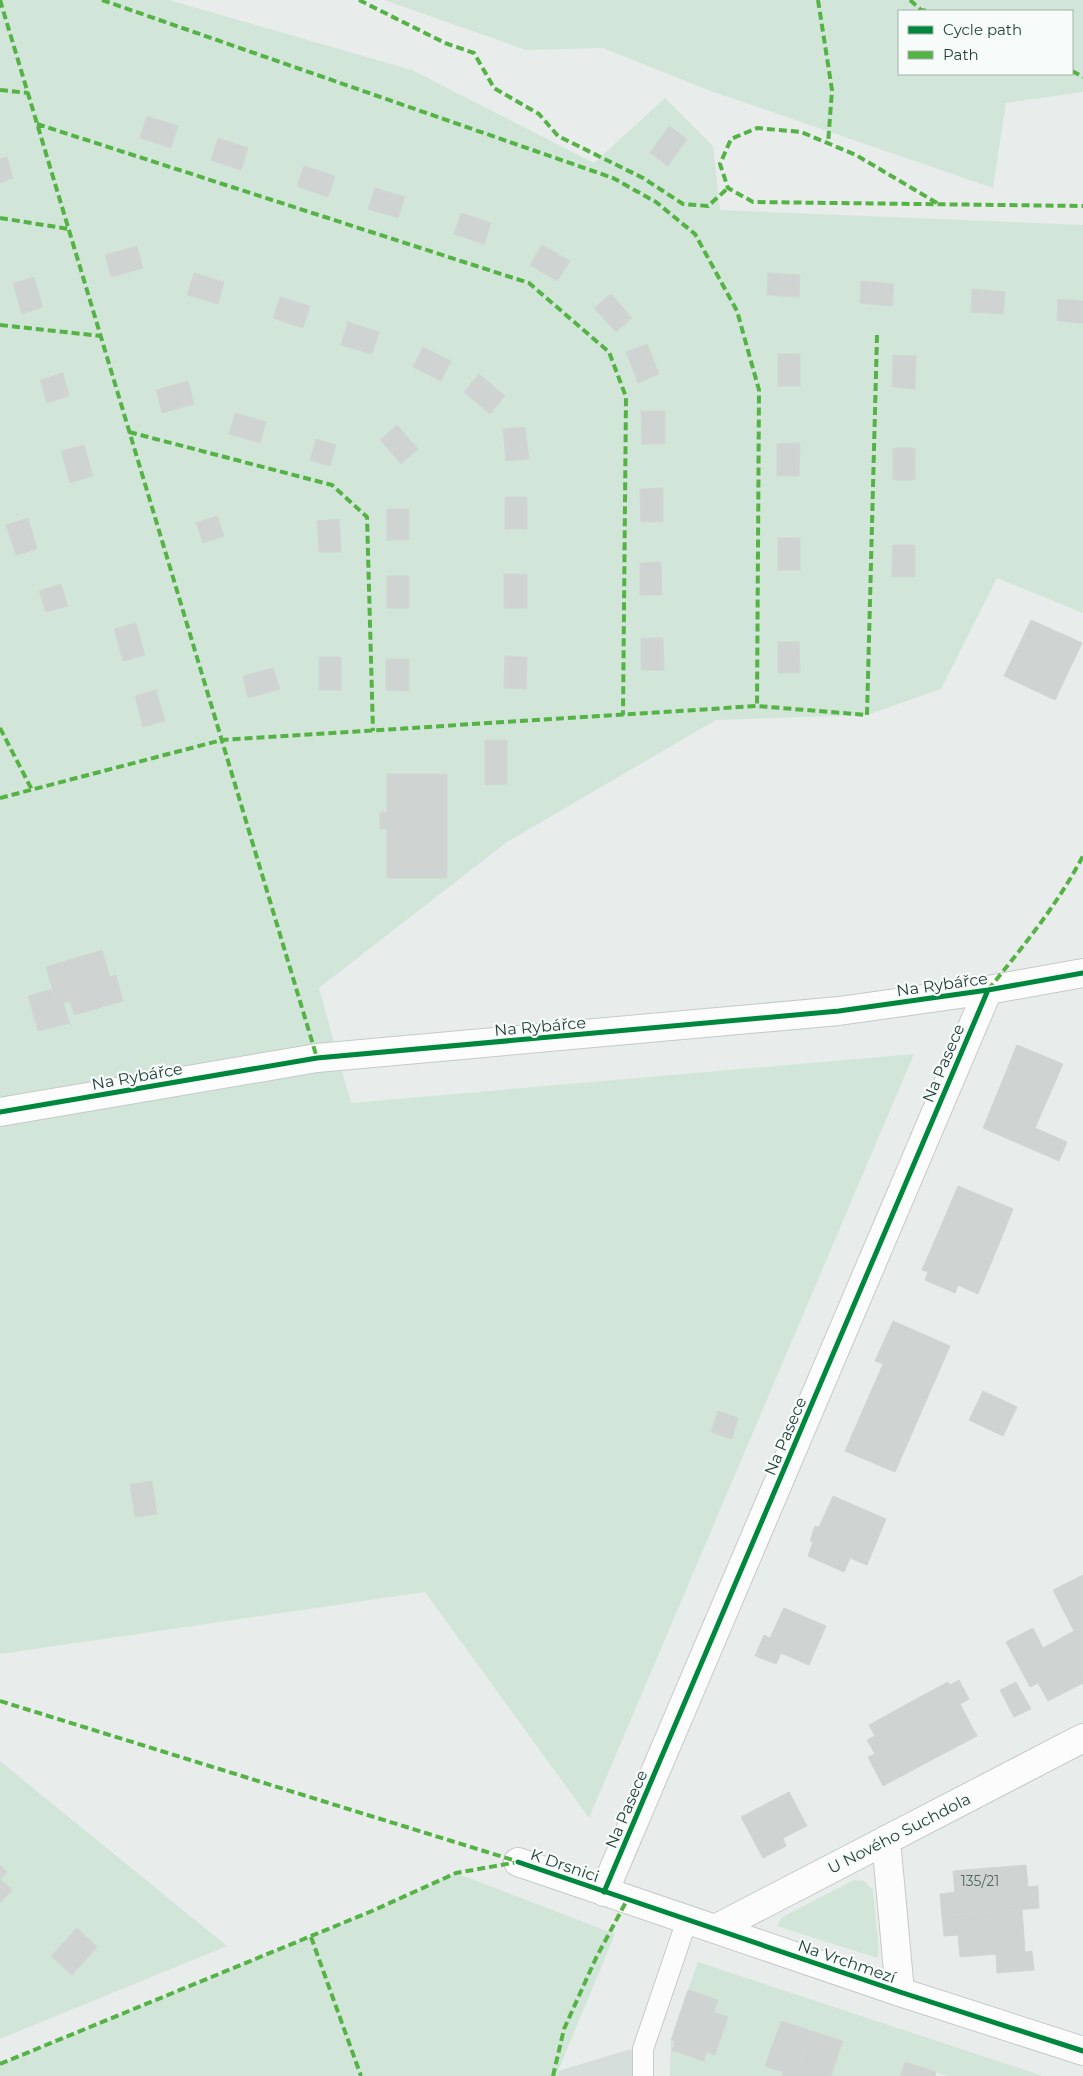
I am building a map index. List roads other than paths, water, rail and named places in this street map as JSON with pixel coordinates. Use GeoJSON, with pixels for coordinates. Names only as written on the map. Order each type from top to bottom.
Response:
{"type":"FeatureCollection","features":[{"type":"Feature","properties":{"kind":"street","name":"Na Rybářce"},"geometry":{"type":"LineString","coordinates":[[0,1112],[317,1058],[840,1011],[988,990],[1083,973]]}},
{"type":"Feature","properties":{"kind":"street","name":"Na Pasece"},"geometry":{"type":"LineString","coordinates":[[604,1892],[988,990]]}},
{"type":"Feature","properties":{"kind":"street","name":"U Nového Suchdola"},"geometry":{"type":"LineString","coordinates":[[715,1929],[1083,1738]]}},
{"type":"Feature","properties":{"kind":"street","name":"U Nového Suchdola"},"geometry":{"type":"LineString","coordinates":[[886,1840],[900,1992]]}},
{"type":"Feature","properties":{"kind":"street","name":"K Drsnici"},"geometry":{"type":"LineString","coordinates":[[518,1862],[604,1892]]}},
{"type":"Feature","properties":{"kind":"street","name":"Na Vrchmezí"},"geometry":{"type":"LineString","coordinates":[[604,1892],[900,1992],[1083,2051]]}},
{"type":"Feature","properties":{"kind":"lane"},"geometry":{"type":"LineString","coordinates":[[643,2076],[643,2049],[687,1920]]}}]}
